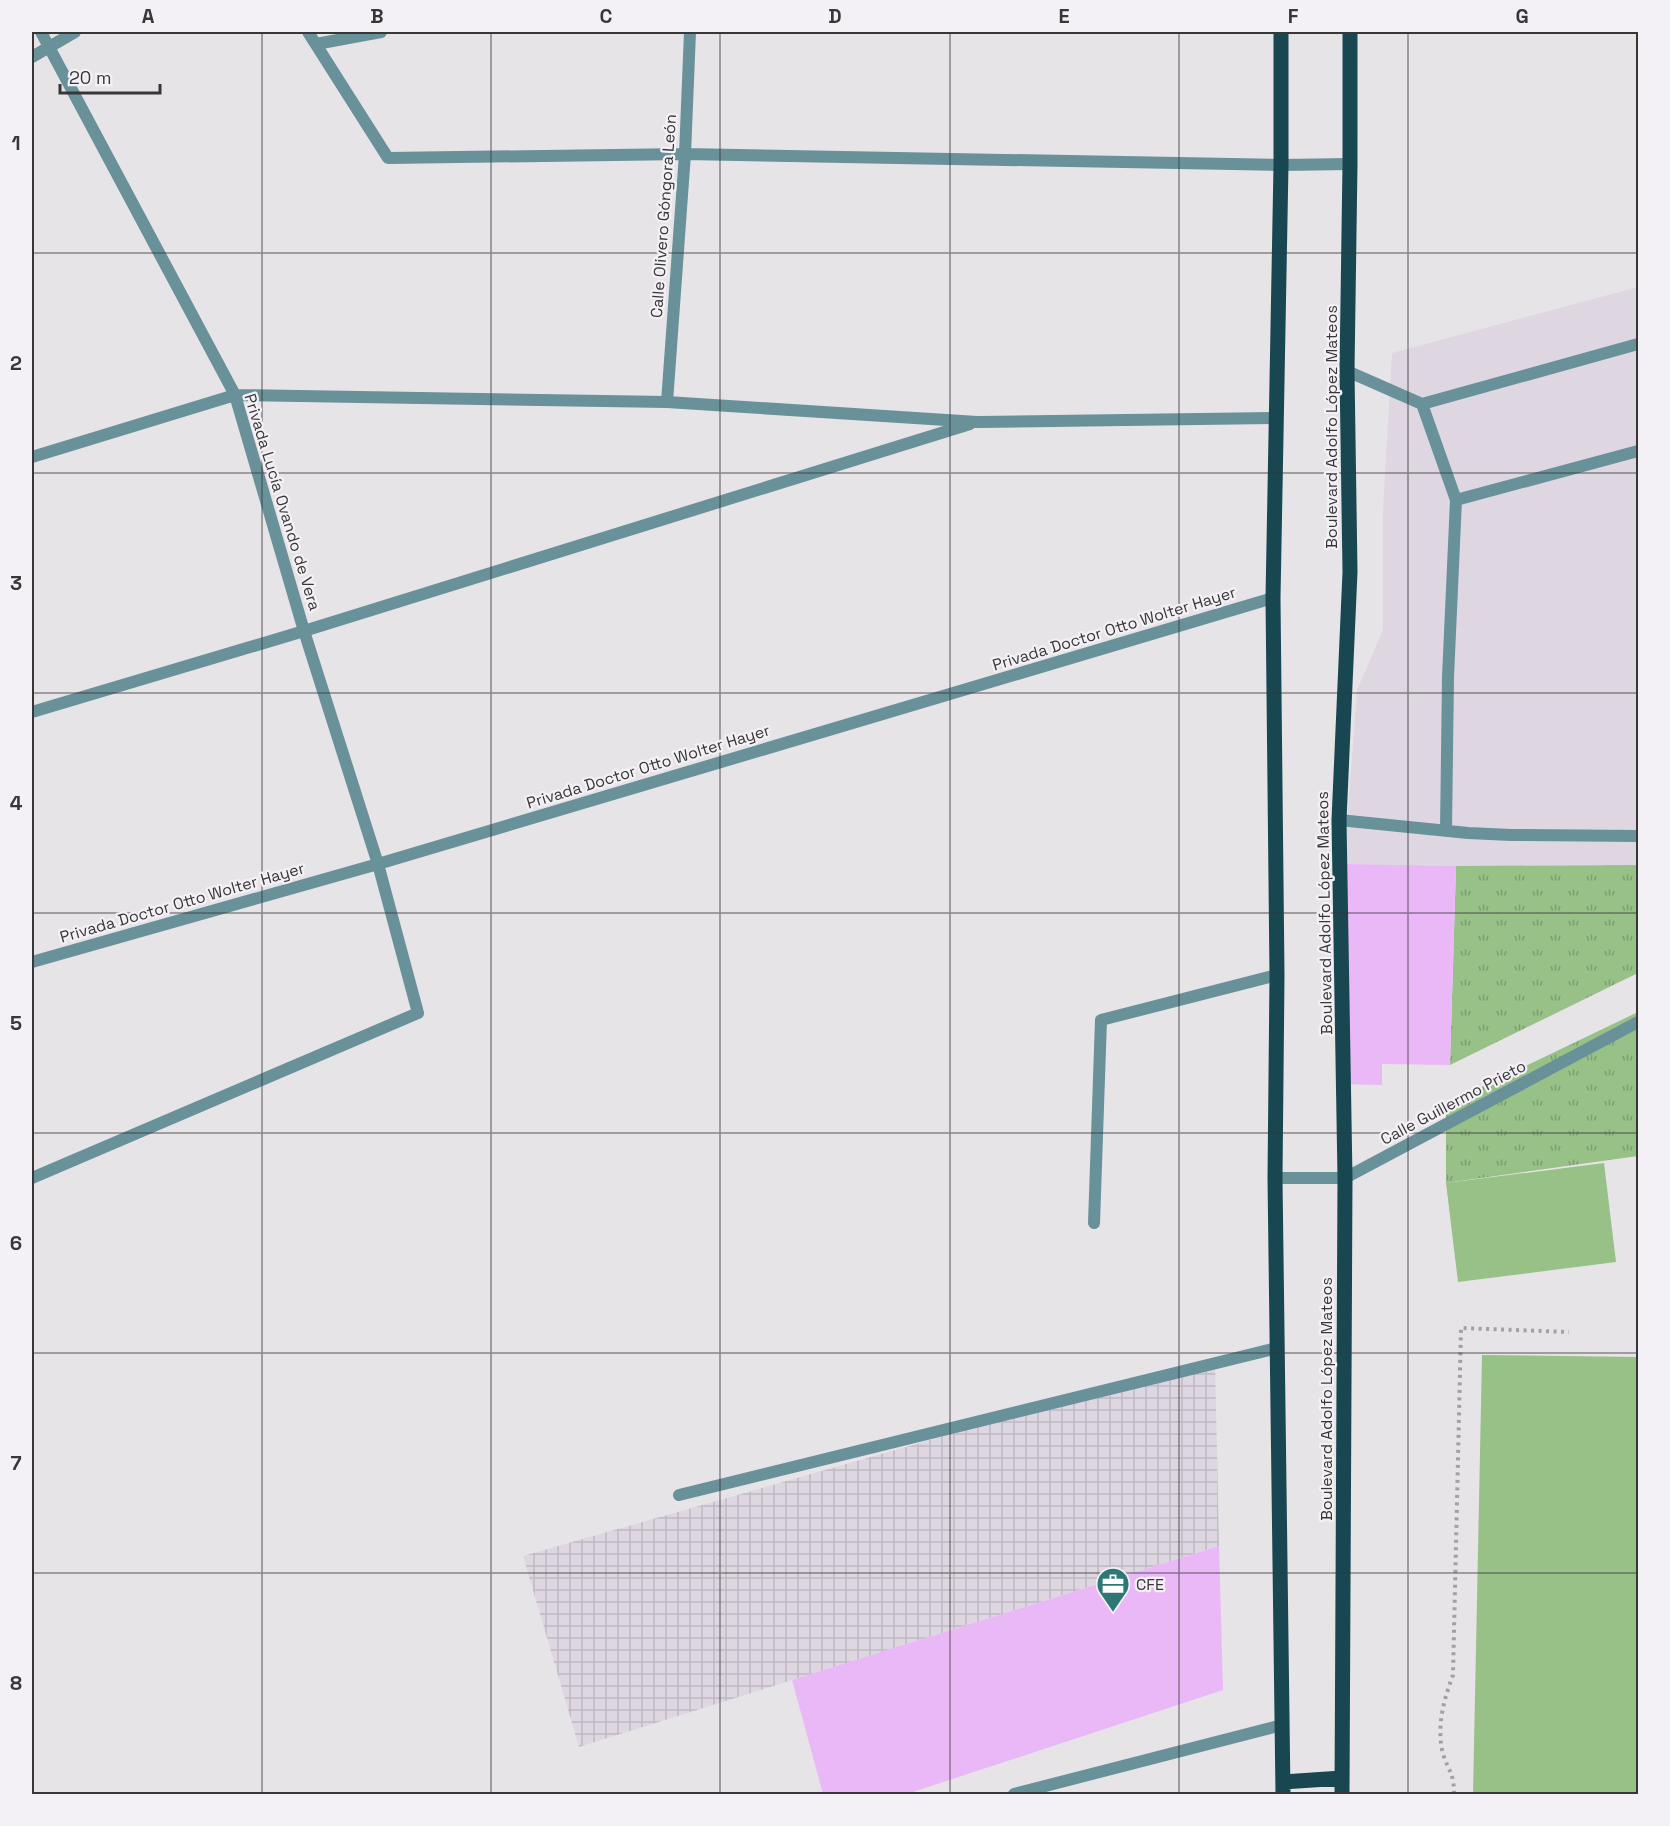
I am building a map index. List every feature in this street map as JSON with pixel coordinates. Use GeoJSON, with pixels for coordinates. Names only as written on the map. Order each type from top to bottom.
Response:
{"type":"FeatureCollection","features":[{"type":"Feature","properties":{"kind":"main road"},"geometry":{"type":"LineString","coordinates":[[1281,32],[1281,165],[1273,598],[1277,975],[1275,1178],[1283,1788],[1342,1778]]}},
{"type":"Feature","properties":{"kind":"main road","name":"Boulevard Adolfo López Mateos"},"geometry":{"type":"LineString","coordinates":[[1342,1794],[1345,1178],[1339,820],[1350,572],[1347,371],[1350,32]]}},
{"type":"Feature","properties":{"kind":"street","name":"Privada Lucía Ovando de Vera"},"geometry":{"type":"LineString","coordinates":[[32,1178],[418,1013],[378,864],[304,632],[235,395],[41,32]]}},
{"type":"Feature","properties":{"kind":"street"},"geometry":{"type":"LineString","coordinates":[[32,57],[75,32]]}},
{"type":"Feature","properties":{"kind":"street"},"geometry":{"type":"LineString","coordinates":[[308,32],[388,158],[685,154],[1281,165],[1350,164]]}},
{"type":"Feature","properties":{"kind":"street"},"geometry":{"type":"LineString","coordinates":[[316,44],[381,32]]}},
{"type":"Feature","properties":{"kind":"street","name":"Calle Olivero Góngora León"},"geometry":{"type":"LineString","coordinates":[[667,402],[685,154],[690,32]]}},
{"type":"Feature","properties":{"kind":"street"},"geometry":{"type":"LineString","coordinates":[[1347,371],[1422,405],[1638,344]]}},
{"type":"Feature","properties":{"kind":"street"},"geometry":{"type":"LineString","coordinates":[[32,457],[235,395],[667,402],[977,422],[1277,418]]}},
{"type":"Feature","properties":{"kind":"street"},"geometry":{"type":"LineString","coordinates":[[1422,405],[1456,500],[1448,677],[1446,830]]}},
{"type":"Feature","properties":{"kind":"street"},"geometry":{"type":"LineString","coordinates":[[32,712],[304,632],[977,422]]}},
{"type":"Feature","properties":{"kind":"street"},"geometry":{"type":"LineString","coordinates":[[1456,500],[1638,451]]}},
{"type":"Feature","properties":{"kind":"street","name":"Privada Doctor Otto Wolter Hayer"},"geometry":{"type":"LineString","coordinates":[[32,962],[378,864],[1273,598]]}},
{"type":"Feature","properties":{"kind":"street"},"geometry":{"type":"LineString","coordinates":[[1339,820],[1511,836],[1638,836]]}},
{"type":"Feature","properties":{"kind":"street"},"geometry":{"type":"LineString","coordinates":[[1094,1223],[1101,1020],[1277,975]]}},
{"type":"Feature","properties":{"kind":"street","name":"Calle Guillermo Prieto"},"geometry":{"type":"LineString","coordinates":[[1275,1178],[1345,1178],[1638,1022]]}},
{"type":"Feature","properties":{"kind":"street"},"geometry":{"type":"LineString","coordinates":[[679,1495],[1277,1348]]}},
{"type":"Feature","properties":{"kind":"street"},"geometry":{"type":"LineString","coordinates":[[1014,1794],[1282,1725]]}},
{"type":"Feature","properties":{"kind":"path"},"geometry":{"type":"LineString","coordinates":[[1454,1794],[1454,1778],[1443,1753],[1441,1728],[1443,1702],[1453,1675],[1461,1328],[1569,1332]]}},
{"type":"Feature","properties":{"kind":"shaded area"},"geometry":{"type":"Polygon","coordinates":[[[1638,287],[1638,865],[1344,864],[1357,690],[1383,630],[1383,510],[1392,353],[1638,287]]]}},
{"type":"Feature","properties":{"kind":"shaded area"},"geometry":{"type":"Polygon","coordinates":[[[1215,1359],[1219,1546],[579,1747],[523,1556],[1215,1359]]]}},
{"type":"Feature","properties":{"kind":"green space"},"geometry":{"type":"Polygon","coordinates":[[[1638,865],[1638,973],[1450,1065],[1456,866],[1638,865]]]}},
{"type":"Feature","properties":{"kind":"green space"},"geometry":{"type":"Polygon","coordinates":[[[1638,1012],[1638,1156],[1446,1183],[1446,1104],[1638,1012]]]}},
{"type":"Feature","properties":{"kind":"green space"},"geometry":{"type":"Polygon","coordinates":[[[1604,1163],[1616,1262],[1458,1282],[1446,1183],[1604,1163]]]}},
{"type":"Feature","properties":{"kind":"green space"},"geometry":{"type":"Polygon","coordinates":[[[1482,1355],[1638,1357],[1638,1794],[1473,1794],[1482,1355]]]}},
{"type":"Feature","properties":{"kind":"building"},"geometry":{"type":"Polygon","coordinates":[[[1344,864],[1456,866],[1450,1065],[1382,1064],[1382,1085],[1337,1084],[1344,864]]]}},
{"type":"Feature","properties":{"kind":"building","name":"CFE"},"geometry":{"type":"Polygon","coordinates":[[[1219,1546],[1223,1690],[907,1794],[823,1794],[792,1680],[1219,1546]]]}},
{"type":"Feature","properties":{"kind":"place","name":"CFE"},"geometry":{"type":"Point","coordinates":[1113,1613]}}]}
